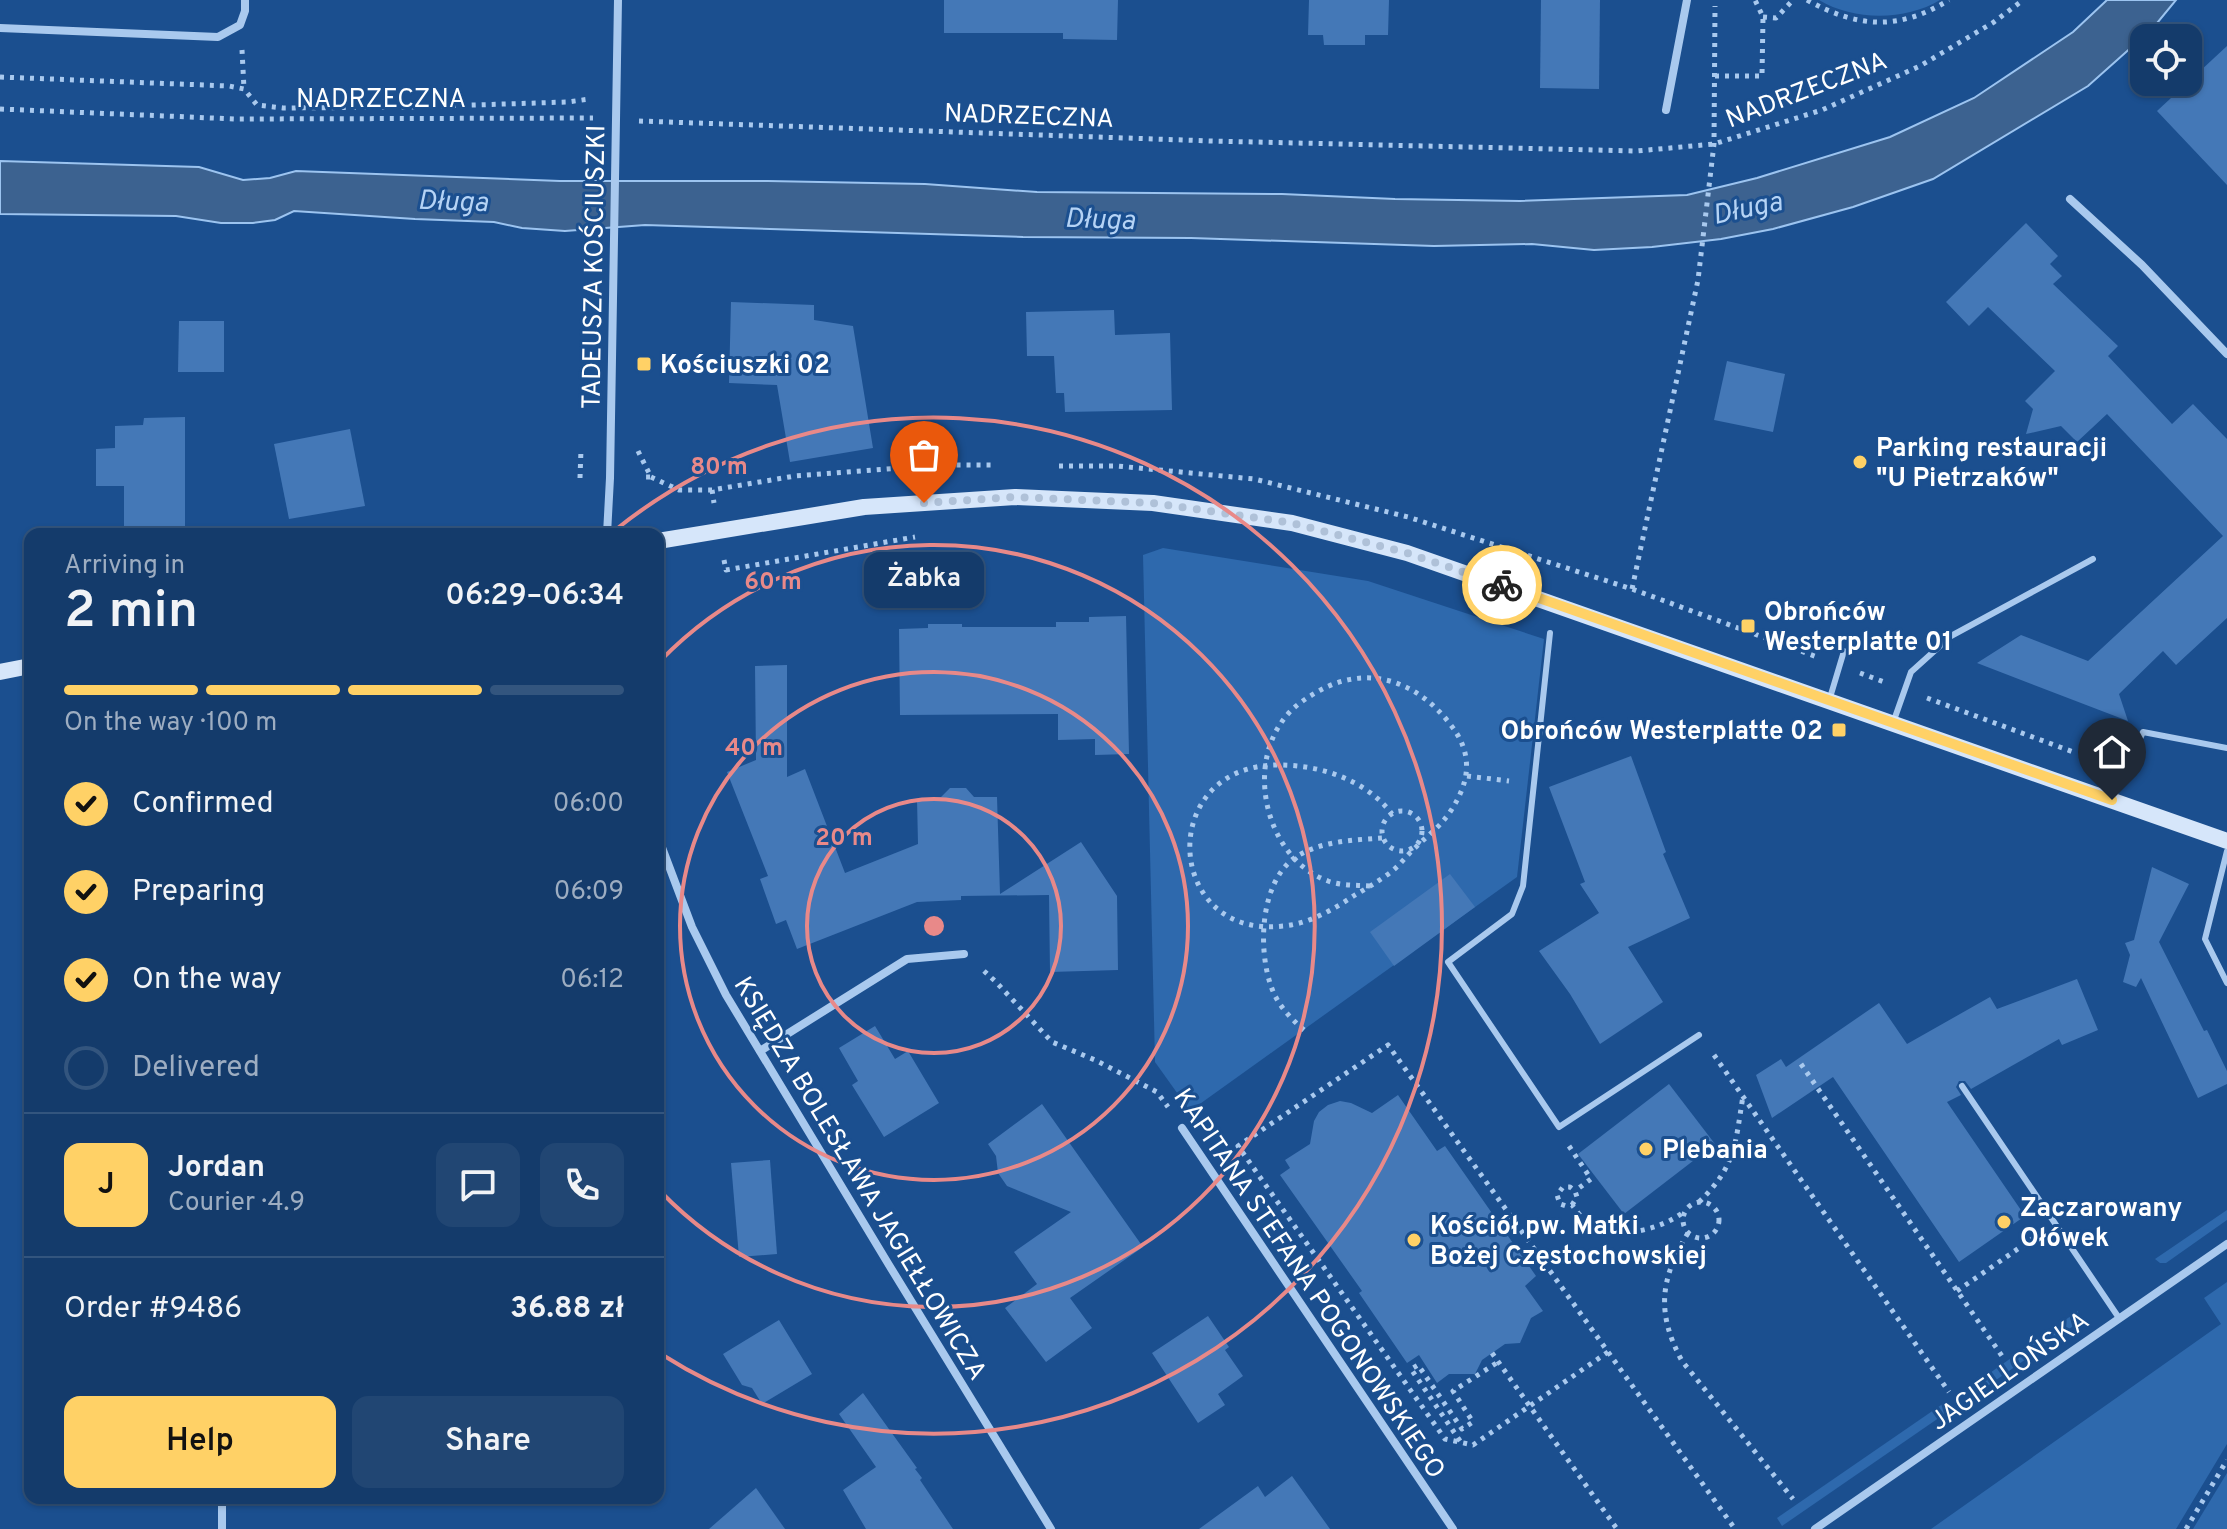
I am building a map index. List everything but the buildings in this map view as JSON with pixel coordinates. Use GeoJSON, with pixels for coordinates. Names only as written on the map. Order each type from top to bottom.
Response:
{"type":"FeatureCollection","features":[{"type":"Feature","properties":{"kind":"street"},"geometry":{"type":"LineString","coordinates":[[0,28],[218,37],[240,25],[245,0]]}},
{"type":"Feature","properties":{"kind":"street","name":"TADEUSZA KOŚCIUSZKI"},"geometry":{"type":"LineString","coordinates":[[607,528],[618,0]]}},
{"type":"Feature","properties":{"kind":"street"},"geometry":{"type":"LineString","coordinates":[[1666,110],[1687,0]]}},
{"type":"Feature","properties":{"kind":"street"},"geometry":{"type":"LineString","coordinates":[[2070,199],[2142,265],[2227,354]]}},
{"type":"Feature","properties":{"kind":"street"},"geometry":{"type":"LineString","coordinates":[[664,540],[864,507],[1015,497],[1153,503],[1292,523],[1407,553],[2227,841]]}},
{"type":"Feature","properties":{"kind":"street"},"geometry":{"type":"LineString","coordinates":[[0,672],[24,667]]}},
{"type":"Feature","properties":{"kind":"street","name":"KSIĘDZA BOLESŁAWA JAGIEŁŁOWICZA"},"geometry":{"type":"LineString","coordinates":[[664,853],[692,927],[726,995],[1051,1529]]}},
{"type":"Feature","properties":{"kind":"street"},"geometry":{"type":"LineString","coordinates":[[760,1051],[907,959],[964,954]]}},
{"type":"Feature","properties":{"kind":"street","name":"KAPITANA STEFANA POGONOWSKIEGO"},"geometry":{"type":"LineString","coordinates":[[1182,1128],[1453,1529]]}},
{"type":"Feature","properties":{"kind":"street","name":"JAGIELLOŃSKA"},"geometry":{"type":"LineString","coordinates":[[1815,1529],[2227,1244]]}},
{"type":"Feature","properties":{"kind":"street"},"geometry":{"type":"LineString","coordinates":[[222,1504],[222,1529]]}},
{"type":"Feature","properties":{"kind":"lane"},"geometry":{"type":"LineString","coordinates":[[1893,723],[1911,672],[1951,636],[2093,559]]}},
{"type":"Feature","properties":{"kind":"lane"},"geometry":{"type":"LineString","coordinates":[[1550,633],[1523,886],[1512,914],[1448,962],[1559,1127],[1699,1035]]}},
{"type":"Feature","properties":{"kind":"lane"},"geometry":{"type":"LineString","coordinates":[[1829,701],[1844,651]]}},
{"type":"Feature","properties":{"kind":"lane"},"geometry":{"type":"LineString","coordinates":[[2112,800],[2143,732],[2227,748]]}},
{"type":"Feature","properties":{"kind":"lane"},"geometry":{"type":"LineString","coordinates":[[2227,851],[2205,939],[2227,983]]}},
{"type":"Feature","properties":{"kind":"lane"},"geometry":{"type":"LineString","coordinates":[[1962,1086],[2119,1318]]}},
{"type":"Feature","properties":{"kind":"path"},"geometry":{"type":"LineString","coordinates":[[1632,589],[1698,280],[1714,144],[1715,0]]}},
{"type":"Feature","properties":{"kind":"path"},"geometry":{"type":"LineString","coordinates":[[1715,76],[1762,76],[1763,17],[1755,0]]}},
{"type":"Feature","properties":{"kind":"path"},"geometry":{"type":"LineString","coordinates":[[1763,17],[1776,18],[1793,0]]}},
{"type":"Feature","properties":{"kind":"path"},"geometry":{"type":"LineString","coordinates":[[1807,0],[1850,20],[1877,23],[1908,18],[1935,9],[1949,0]]}},
{"type":"Feature","properties":{"kind":"path","name":"NADRZECZNA"},"geometry":{"type":"LineString","coordinates":[[0,109],[236,119],[589,117],[1212,141],[1637,151],[1714,144],[1822,110],[1920,66],[1994,22],[2023,0]]}},
{"type":"Feature","properties":{"kind":"path"},"geometry":{"type":"LineString","coordinates":[[0,77],[229,86],[244,89],[257,105],[283,108],[428,107],[590,99]]}},
{"type":"Feature","properties":{"kind":"path"},"geometry":{"type":"LineString","coordinates":[[651,477],[679,490],[712,490]]}},
{"type":"Feature","properties":{"kind":"path"},"geometry":{"type":"LineString","coordinates":[[726,570],[900,538],[928,536]]}},
{"type":"Feature","properties":{"kind":"path"},"geometry":{"type":"LineString","coordinates":[[1370,886],[1328,881],[1308,871],[1294,859],[1276,833],[1269,812],[1265,765],[1279,725],[1293,708],[1328,686],[1348,680],[1368,677],[1389,680],[1426,697],[1453,728],[1463,745],[1467,761],[1467,776],[1461,794],[1441,826],[1392,872],[1370,886],[1333,908],[1301,922],[1282,927],[1250,925],[1219,911],[1196,882],[1190,864],[1192,824],[1214,788],[1228,776],[1265,765],[1304,767],[1350,780],[1370,791],[1392,814]]}},
{"type":"Feature","properties":{"kind":"path"},"geometry":{"type":"LineString","coordinates":[[1467,776],[1534,785]]}},
{"type":"Feature","properties":{"kind":"path"},"geometry":{"type":"LineString","coordinates":[[1405,811],[1421,822],[1422,835],[1416,847],[1397,851],[1382,838],[1383,824],[1392,814],[1405,811]]}},
{"type":"Feature","properties":{"kind":"path"},"geometry":{"type":"LineString","coordinates":[[1304,1030],[1288,1016],[1271,987],[1263,944],[1270,890],[1279,874],[1294,859],[1313,849],[1331,843],[1382,838]]}},
{"type":"Feature","properties":{"kind":"path","name":"KAPITANA STEFANA POGONOWSKIEGO"},"geometry":{"type":"LineString","coordinates":[[964,954],[996,982],[1052,1042],[1157,1092],[1182,1128]]}},
{"type":"Feature","properties":{"kind":"path"},"geometry":{"type":"LineString","coordinates":[[1699,1035],[1949,1392]]}},
{"type":"Feature","properties":{"kind":"path"},"geometry":{"type":"LineString","coordinates":[[1608,1352],[1473,1445],[1445,1439],[1238,1146],[1388,1045],[1735,1529]]}},
{"type":"Feature","properties":{"kind":"path"},"geometry":{"type":"LineString","coordinates":[[1801,1064],[2002,1356]]}},
{"type":"Feature","properties":{"kind":"path"},"geometry":{"type":"LineString","coordinates":[[1699,1202],[1719,1182],[1730,1163],[1743,1096]]}},
{"type":"Feature","properties":{"kind":"path"},"geometry":{"type":"LineString","coordinates":[[1559,1127],[1574,1156],[1591,1179],[1575,1191]]}},
{"type":"Feature","properties":{"kind":"path"},"geometry":{"type":"LineString","coordinates":[[1566,1187],[1575,1191],[1577,1197],[1572,1205],[1560,1204],[1557,1195],[1560,1189],[1566,1187]]}},
{"type":"Feature","properties":{"kind":"path"},"geometry":{"type":"LineString","coordinates":[[1699,1202],[1705,1202],[1715,1209],[1718,1226],[1715,1232],[1698,1238],[1688,1233],[1682,1223],[1688,1206],[1699,1202]]}},
{"type":"Feature","properties":{"kind":"path"},"geometry":{"type":"LineString","coordinates":[[1572,1205],[1591,1225],[1616,1232],[1657,1226],[1685,1211]]}},
{"type":"Feature","properties":{"kind":"path"},"geometry":{"type":"LineString","coordinates":[[1957,1291],[2055,1223]]}},
{"type":"Feature","properties":{"kind":"path"},"geometry":{"type":"LineString","coordinates":[[1688,1233],[1673,1257],[1665,1290],[1666,1318],[1674,1346],[1682,1361],[1793,1499]]}},
{"type":"Feature","properties":{"kind":"path"},"geometry":{"type":"LineString","coordinates":[[1492,1353],[1617,1529]]}},
{"type":"Feature","properties":{"kind":"path"},"geometry":{"type":"LineString","coordinates":[[1461,1442],[1411,1369],[1418,1365],[1462,1429],[1473,1422],[1453,1391],[1498,1362]]}},
{"type":"Feature","properties":{"kind":"path"},"geometry":{"type":"LineString","coordinates":[[2186,1529],[2227,1460]]}},
{"type":"Feature","properties":{"kind":"shaded area"},"geometry":{"type":"Polygon","coordinates":[[[1819,0],[1940,0],[1911,12],[1880,16],[1848,12],[1819,0]]]}},
{"type":"Feature","properties":{"kind":"shaded area"},"geometry":{"type":"Polygon","coordinates":[[[1163,548],[1368,581],[1544,639],[1517,877],[1190,1111],[1155,1062],[1143,555],[1163,548]]]}},
{"type":"Feature","properties":{"kind":"shaded area"},"geometry":{"type":"Polygon","coordinates":[[[2227,1210],[2227,1220],[2166,1263],[2155,1259],[2227,1210]]]}},
{"type":"Feature","properties":{"kind":"shaded area"},"geometry":{"type":"Polygon","coordinates":[[[2227,1282],[2227,1444],[2176,1529],[1931,1529],[2221,1324],[2204,1298],[2227,1282]]]}},
{"type":"Feature","properties":{"kind":"shaded area"},"geometry":{"type":"Polygon","coordinates":[[[2078,1311],[2079,1322],[1976,1394],[1967,1389],[2078,1311]]]}},
{"type":"Feature","properties":{"kind":"shaded area"},"geometry":{"type":"Polygon","coordinates":[[[1944,1403],[1946,1413],[1782,1526],[1777,1518],[1944,1403]]]}},
{"type":"Feature","properties":{"kind":"shaded area"},"geometry":{"type":"Polygon","coordinates":[[[2227,1473],[2227,1529],[2193,1529],[2227,1473]]]}},
{"type":"Feature","properties":{"kind":"water","name":"Długa"},"geometry":{"type":"Polygon","coordinates":[[[2107,0],[2176,0],[2156,24],[2130,24],[2130,49],[2088,86],[1933,179],[1853,207],[1773,229],[1652,247],[1594,250],[1532,244],[1434,246],[645,225],[565,231],[522,228],[494,222],[294,211],[275,220],[253,223],[221,223],[176,216],[0,214],[0,161],[199,167],[243,180],[270,178],[296,171],[560,181],[925,184],[1037,192],[1282,194],[1395,199],[1520,201],[1687,195],[1757,178],[1890,137],[1974,98],[2073,32],[2107,0]]]}},
{"type":"Feature","properties":{"kind":"way so far"},"geometry":{"type":"LineString","coordinates":[[924,503],[1015,497],[1153,503],[1292,523],[1407,553],[1502,585]]}},
{"type":"Feature","properties":{"kind":"place","name":"Kościuszki 02"},"geometry":{"type":"Point","coordinates":[644,364]}},
{"type":"Feature","properties":{"kind":"place","name":"Parking restauracji \"U Pietrzaków\""},"geometry":{"type":"Point","coordinates":[1860,462]}},
{"type":"Feature","properties":{"kind":"place","name":"Żabka"},"geometry":{"type":"Point","coordinates":[924,503]}},
{"type":"Feature","properties":{"kind":"place","name":"Obrońców Westerplatte 01"},"geometry":{"type":"Point","coordinates":[1748,626]}},
{"type":"Feature","properties":{"kind":"place","name":"Obrońców Westerplatte 02"},"geometry":{"type":"Point","coordinates":[1839,730]}},
{"type":"Feature","properties":{"kind":"place","name":"Plebania"},"geometry":{"type":"Point","coordinates":[1646,1149]}},
{"type":"Feature","properties":{"kind":"place","name":"Zaczarowany Ołówek"},"geometry":{"type":"Point","coordinates":[2004,1222]}},
{"type":"Feature","properties":{"kind":"place","name":"Kościół pw. Matki Bożej Częstochowskiej"},"geometry":{"type":"Point","coordinates":[1414,1240]}},
{"type":"Feature","properties":{"kind":"route"},"geometry":{"type":"LineString","coordinates":[[1502,585],[2112,800]]}}]}
